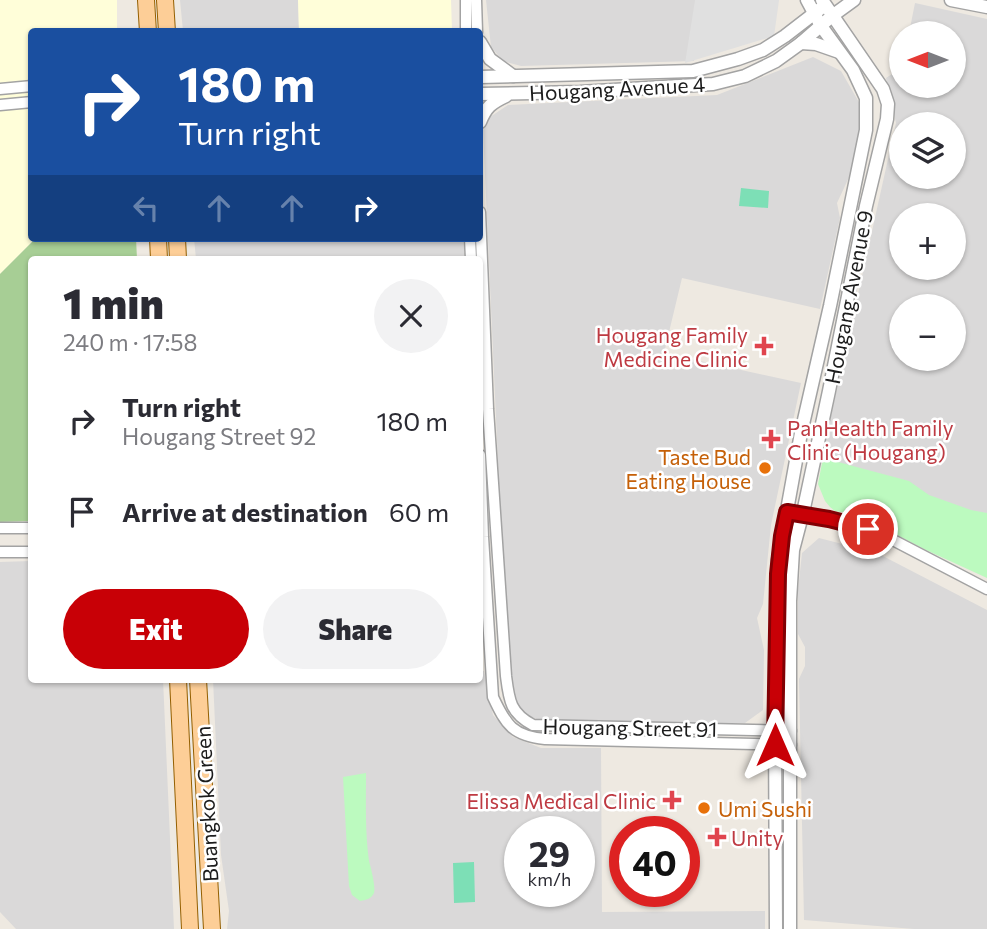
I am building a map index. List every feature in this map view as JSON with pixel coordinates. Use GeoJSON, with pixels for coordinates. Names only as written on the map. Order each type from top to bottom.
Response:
{"type":"FeatureCollection","features":[{"type":"Feature","properties":{"kind":"main road"},"geometry":{"type":"LineString","coordinates":[[146,0],[148,28]]}},
{"type":"Feature","properties":{"kind":"main road"},"geometry":{"type":"LineString","coordinates":[[165,0],[167,28]]}},
{"type":"Feature","properties":{"kind":"main road","name":"Buangkok Green"},"geometry":{"type":"LineString","coordinates":[[178,683],[190,929]]}},
{"type":"Feature","properties":{"kind":"main road","name":"Buangkok Green"},"geometry":{"type":"LineString","coordinates":[[198,683],[212,929]]}},
{"type":"Feature","properties":{"kind":"street"},"geometry":{"type":"LineString","coordinates":[[466,0],[466,28]]}},
{"type":"Feature","properties":{"kind":"street"},"geometry":{"type":"LineString","coordinates":[[476,0],[477,28]]}},
{"type":"Feature","properties":{"kind":"street"},"geometry":{"type":"LineString","coordinates":[[791,31],[798,18],[802,0]]}},
{"type":"Feature","properties":{"kind":"street","name":"Hougang Avenue 9"},"geometry":{"type":"LineString","coordinates":[[776,929],[777,588],[782,536],[801,433],[833,294],[866,130],[866,98],[853,71],[821,26],[807,0]]}},
{"type":"Feature","properties":{"kind":"street"},"geometry":{"type":"LineString","coordinates":[[951,0],[987,7]]}},
{"type":"Feature","properties":{"kind":"street"},"geometry":{"type":"LineString","coordinates":[[846,35],[845,13],[852,2]]}},
{"type":"Feature","properties":{"kind":"street","name":"Hougang Avenue 4"},"geometry":{"type":"LineString","coordinates":[[483,77],[693,71],[763,50],[828,5],[852,2]]}},
{"type":"Feature","properties":{"kind":"street","name":"Hougang Avenue 4"},"geometry":{"type":"LineString","coordinates":[[483,94],[674,88],[713,84],[745,76],[776,61],[821,26],[828,5]]}},
{"type":"Feature","properties":{"kind":"street","name":"Hougang Avenue 9"},"geometry":{"type":"LineString","coordinates":[[792,927],[793,550],[887,119],[888,104],[883,89],[828,5]]}},
{"type":"Feature","properties":{"kind":"street"},"geometry":{"type":"LineString","coordinates":[[801,43],[816,44],[839,52]]}},
{"type":"Feature","properties":{"kind":"street"},"geometry":{"type":"LineString","coordinates":[[483,47],[490,59],[513,76]]}},
{"type":"Feature","properties":{"kind":"street"},"geometry":{"type":"LineString","coordinates":[[28,86],[0,89],[3,104],[28,102]]}},
{"type":"Feature","properties":{"kind":"street"},"geometry":{"type":"LineString","coordinates":[[483,115],[494,101],[513,93]]}},
{"type":"Feature","properties":{"kind":"street","name":"Hougang Street 91"},"geometry":{"type":"LineString","coordinates":[[483,286],[495,527],[509,700],[516,713],[533,725],[791,731]]}},
{"type":"Feature","properties":{"kind":"street"},"geometry":{"type":"LineString","coordinates":[[787,512],[868,529],[987,589]]}},
{"type":"Feature","properties":{"kind":"street"},"geometry":{"type":"LineString","coordinates":[[0,527],[28,528]]}},
{"type":"Feature","properties":{"kind":"street"},"geometry":{"type":"LineString","coordinates":[[483,528],[495,527]]}},
{"type":"Feature","properties":{"kind":"street"},"geometry":{"type":"LineString","coordinates":[[0,552],[28,552]]}},
{"type":"Feature","properties":{"kind":"street","name":"Hougang Street 91"},"geometry":{"type":"LineString","coordinates":[[483,556],[493,696],[505,721],[522,735],[545,739],[791,746]]}},
{"type":"Feature","properties":{"kind":"street"},"geometry":{"type":"LineString","coordinates":[[486,597],[501,596]]}},
{"type":"Feature","properties":{"kind":"shaded area"},"geometry":{"type":"Polygon","coordinates":[[[0,0],[117,0],[117,28],[28,28],[28,242],[32,242],[0,274],[0,0]]]}},
{"type":"Feature","properties":{"kind":"shaded area"},"geometry":{"type":"Polygon","coordinates":[[[180,0],[298,0],[299,28],[183,28],[180,0]]]}},
{"type":"Feature","properties":{"kind":"shaded area"},"geometry":{"type":"Polygon","coordinates":[[[298,0],[451,0],[452,28],[299,28],[298,0]]]}},
{"type":"Feature","properties":{"kind":"shaded area"},"geometry":{"type":"Polygon","coordinates":[[[486,0],[702,0],[694,61],[521,66],[503,61],[491,47],[486,0]]]}},
{"type":"Feature","properties":{"kind":"shaded area"},"geometry":{"type":"Polygon","coordinates":[[[695,0],[779,0],[774,36],[685,63],[695,0]]]}},
{"type":"Feature","properties":{"kind":"shaded area"},"geometry":{"type":"Polygon","coordinates":[[[915,3],[987,19],[987,520],[863,484],[821,461],[889,155],[889,189],[966,189],[966,112],[894,112],[890,98],[966,98],[966,21],[911,21],[915,3]]]}},
{"type":"Feature","properties":{"kind":"shaded area"},"geometry":{"type":"Polygon","coordinates":[[[813,57],[841,71],[860,104],[862,122],[851,173],[837,203],[840,218],[820,309],[682,278],[664,353],[801,383],[771,525],[763,604],[757,618],[764,650],[763,710],[745,723],[551,725],[522,713],[508,685],[483,130],[490,117],[508,105],[717,95],[813,57]]]}},
{"type":"Feature","properties":{"kind":"shaded area"},"geometry":{"type":"Polygon","coordinates":[[[194,242],[463,242],[465,256],[196,256],[194,242]]]}},
{"type":"Feature","properties":{"kind":"shaded area"},"geometry":{"type":"Polygon","coordinates":[[[819,538],[877,553],[987,610],[987,929],[914,929],[804,920],[799,679],[805,666],[805,647],[798,634],[798,590],[802,553],[819,538]]]}},
{"type":"Feature","properties":{"kind":"shaded area"},"geometry":{"type":"Polygon","coordinates":[[[28,561],[28,683],[163,683],[174,929],[16,929],[0,912],[0,562],[28,561]]]}},
{"type":"Feature","properties":{"kind":"shaded area"},"geometry":{"type":"Polygon","coordinates":[[[484,671],[493,715],[513,737],[541,748],[601,748],[602,912],[765,911],[765,929],[227,929],[229,911],[221,855],[213,683],[483,683],[484,671]]]}},
{"type":"Feature","properties":{"kind":"green space"},"geometry":{"type":"Polygon","coordinates":[[[741,188],[769,191],[768,208],[739,206],[741,188]]]}},
{"type":"Feature","properties":{"kind":"green space"},"geometry":{"type":"Polygon","coordinates":[[[32,242],[136,242],[137,256],[28,256],[28,521],[0,522],[0,274],[32,242]]]}},
{"type":"Feature","properties":{"kind":"green space"},"geometry":{"type":"Polygon","coordinates":[[[823,458],[909,481],[929,495],[987,513],[987,578],[859,515],[835,511],[825,501],[818,484],[823,458]]]}},
{"type":"Feature","properties":{"kind":"green space"},"geometry":{"type":"Polygon","coordinates":[[[366,773],[367,839],[374,890],[370,898],[360,901],[352,895],[349,886],[343,777],[366,773]]]}},
{"type":"Feature","properties":{"kind":"green space"},"geometry":{"type":"Polygon","coordinates":[[[474,862],[475,902],[454,903],[453,863],[474,862]]]}},
{"type":"Feature","properties":{"kind":"place","name":"Hougang Family Medicine Clinic"},"geometry":{"type":"Point","coordinates":[764,346]}},
{"type":"Feature","properties":{"kind":"place","name":"PanHealth Family Clinic (Hougang)"},"geometry":{"type":"Point","coordinates":[771,439]}},
{"type":"Feature","properties":{"kind":"place","name":"Taste Bud Eating House"},"geometry":{"type":"Point","coordinates":[765,468]}},
{"type":"Feature","properties":{"kind":"place","name":"Elissa Medical Clinic"},"geometry":{"type":"Point","coordinates":[672,800]}},
{"type":"Feature","properties":{"kind":"place","name":"Umi Sushi"},"geometry":{"type":"Point","coordinates":[704,808]}},
{"type":"Feature","properties":{"kind":"place","name":"Unity"},"geometry":{"type":"Point","coordinates":[717,837]}},
{"type":"Feature","properties":{"kind":"route"},"geometry":{"type":"LineString","coordinates":[[775,745],[778,560],[787,512],[868,529]]}}]}
